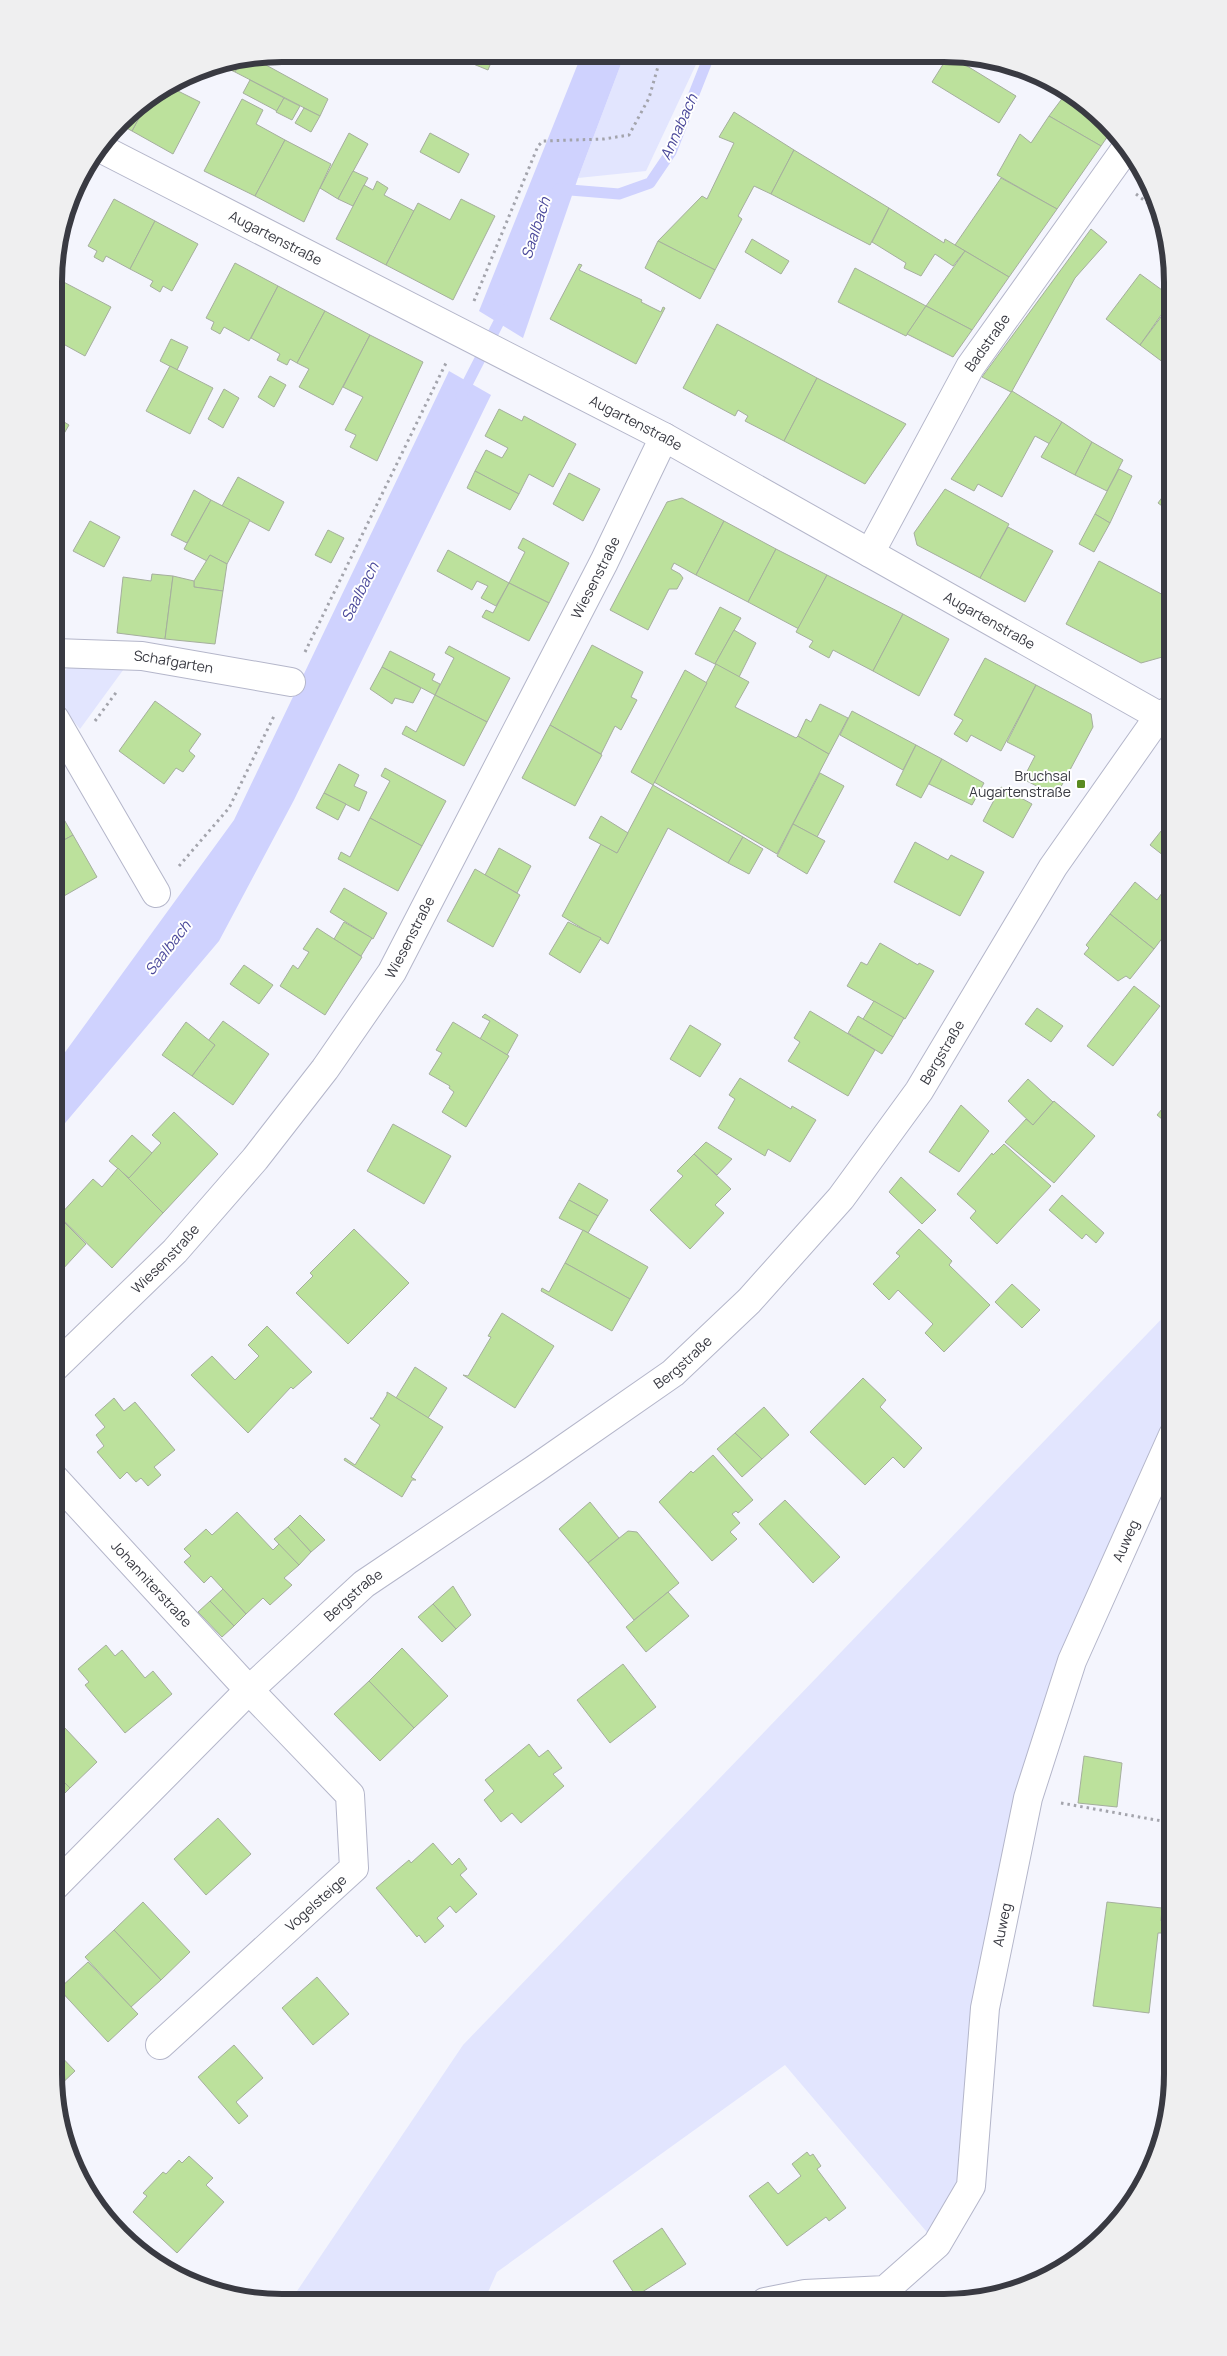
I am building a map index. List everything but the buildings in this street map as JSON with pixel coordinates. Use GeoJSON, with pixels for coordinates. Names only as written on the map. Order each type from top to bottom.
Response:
{"type":"FeatureCollection","features":[{"type":"Feature","properties":{"kind":"street","name":"Augartenstraße"},"geometry":{"type":"LineString","coordinates":[[106,151],[462,331],[528,368],[664,437],[870,552],[1164,711]]}},
{"type":"Feature","properties":{"kind":"street","name":"Badstraße"},"geometry":{"type":"LineString","coordinates":[[870,552],[970,367],[1122,154]]}},
{"type":"Feature","properties":{"kind":"street","name":"Wiesenstraße"},"geometry":{"type":"LineString","coordinates":[[62,1360],[175,1251],[255,1159],[325,1069],[392,972],[604,562],[664,437]]}},
{"type":"Feature","properties":{"kind":"street","name":"Schafgarten"},"geometry":{"type":"LineString","coordinates":[[62,653],[142,656],[291,682]]}},
{"type":"Feature","properties":{"kind":"street","name":"Bergstraße"},"geometry":{"type":"LineString","coordinates":[[62,1879],[249,1690],[364,1584],[535,1469],[672,1373],[749,1301],[841,1198],[919,1091],[1053,867],[1164,715]]}},
{"type":"Feature","properties":{"kind":"street"},"geometry":{"type":"LineString","coordinates":[[62,732],[156,893]]}},
{"type":"Feature","properties":{"kind":"street","name":"Auweg"},"geometry":{"type":"LineString","coordinates":[[805,2294],[886,2290],[937,2244],[971,2186],[985,2008],[1028,1798],[1072,1661],[1164,1455]]}},
{"type":"Feature","properties":{"kind":"street","name":"Johanniterstraße"},"geometry":{"type":"LineString","coordinates":[[62,1487],[249,1690]]}},
{"type":"Feature","properties":{"kind":"street","name":"Vogelsteige"},"geometry":{"type":"LineString","coordinates":[[160,2045],[354,1868],[350,1795],[249,1690]]}},
{"type":"Feature","properties":{"kind":"path"},"geometry":{"type":"LineString","coordinates":[[156,893],[230,808],[462,331],[538,146],[544,141],[604,139],[629,135],[649,98],[659,62]]}},
{"type":"Feature","properties":{"kind":"path"},"geometry":{"type":"LineString","coordinates":[[73,752],[142,656]]}},
{"type":"Feature","properties":{"kind":"path"},"geometry":{"type":"LineString","coordinates":[[1028,1798],[1164,1821]]}},
{"type":"Feature","properties":{"kind":"shaded area"},"geometry":{"type":"Polygon","coordinates":[[[622,62],[697,62],[646,171],[578,178],[622,62]]]}},
{"type":"Feature","properties":{"kind":"shaded area"},"geometry":{"type":"Polygon","coordinates":[[[73,663],[126,666],[80,729],[62,707],[62,673],[73,663]]]}},
{"type":"Feature","properties":{"kind":"shaded area"},"geometry":{"type":"Polygon","coordinates":[[[1164,1316],[1164,1458],[1028,1798],[971,2186],[937,2244],[785,2065],[497,2272],[487,2294],[295,2294],[463,2045],[1164,1316]]]}},
{"type":"Feature","properties":{"kind":"water"},"geometry":{"type":"Polygon","coordinates":[[[579,62],[622,62],[578,178],[523,338],[479,311],[579,62]]]}},
{"type":"Feature","properties":{"kind":"water"},"geometry":{"type":"Polygon","coordinates":[[[449,371],[491,395],[294,800],[219,941],[62,1127],[62,1056],[234,820],[449,371]]]}},
{"type":"Feature","properties":{"kind":"waterway","name":"Annabach"},"geometry":{"type":"LineString","coordinates":[[558,189],[619,194],[650,183],[671,152],[707,62]]}},
{"type":"Feature","properties":{"kind":"waterway","name":"Saalbach"},"geometry":{"type":"LineString","coordinates":[[461,396],[505,310]]}},
{"type":"Feature","properties":{"kind":"place","name":"Bruchsal Augartenstraße"},"geometry":{"type":"Point","coordinates":[1081,784]}}]}
